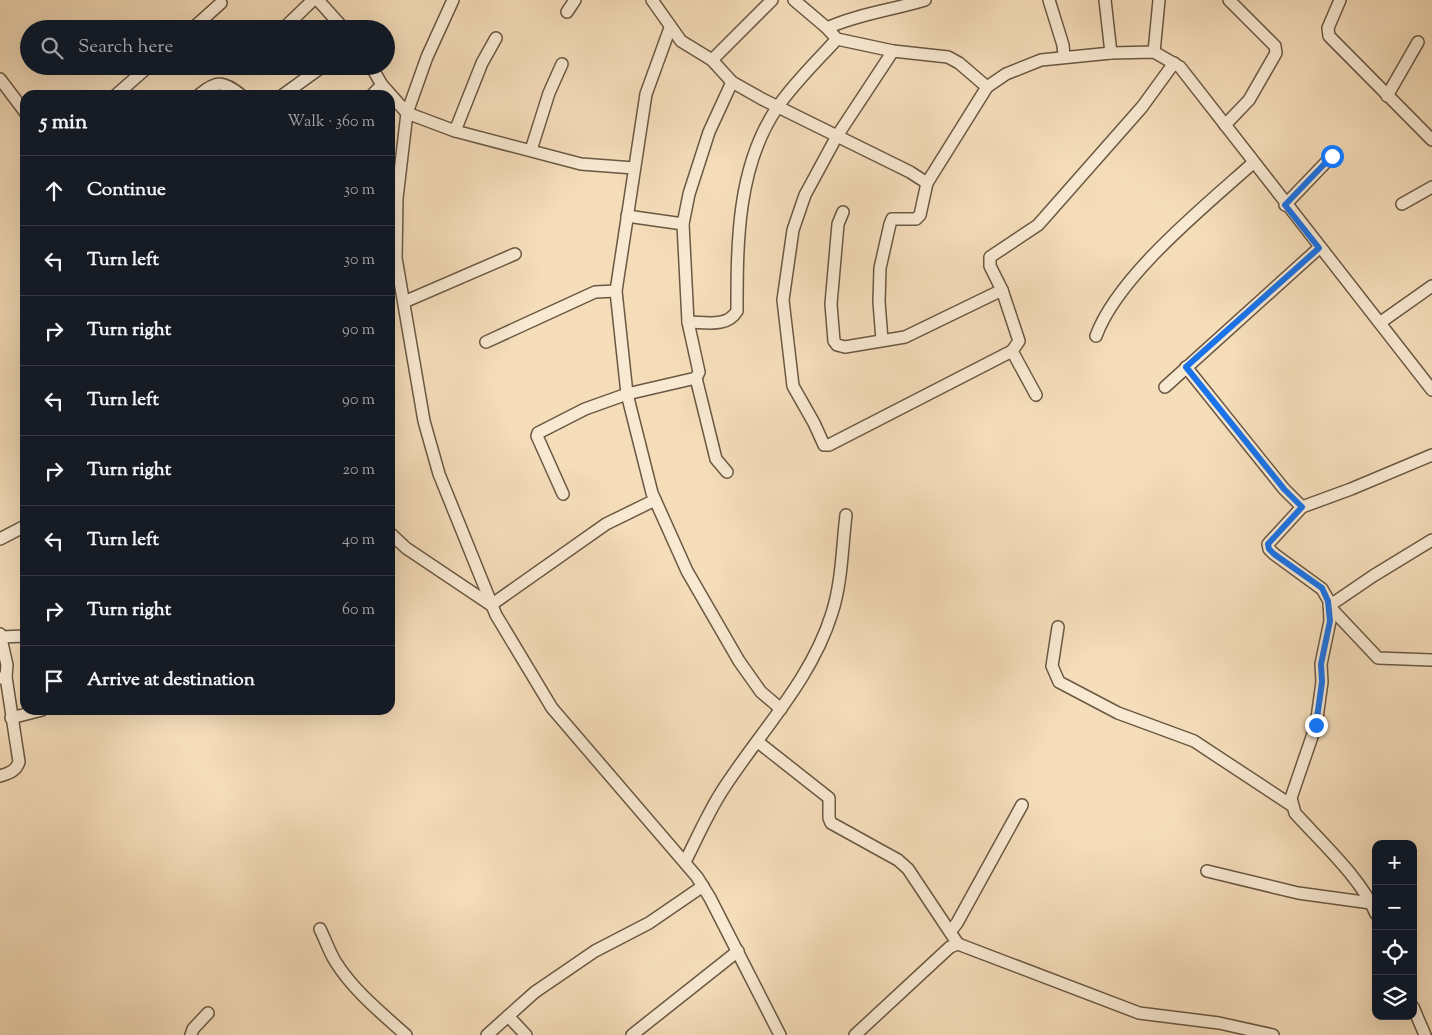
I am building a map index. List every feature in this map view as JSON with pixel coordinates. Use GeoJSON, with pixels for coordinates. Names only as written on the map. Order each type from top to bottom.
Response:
{"type":"FeatureCollection","features":[{"type":"Feature","properties":{"kind":"street"},"geometry":{"type":"LineString","coordinates":[[293,20],[314,0]]}},
{"type":"Feature","properties":{"kind":"street"},"geometry":{"type":"LineString","coordinates":[[318,0],[336,20]]}},
{"type":"Feature","properties":{"kind":"street"},"geometry":{"type":"LineString","coordinates":[[395,189],[407,113],[427,57],[453,0]]}},
{"type":"Feature","properties":{"kind":"street"},"geometry":{"type":"LineString","coordinates":[[567,12],[576,0]]}},
{"type":"Feature","properties":{"kind":"street"},"geometry":{"type":"LineString","coordinates":[[652,0],[670,28],[681,40],[712,60],[732,82],[778,107],[910,172],[927,183]]}},
{"type":"Feature","properties":{"kind":"street"},"geometry":{"type":"LineString","coordinates":[[712,60],[772,0]]}},
{"type":"Feature","properties":{"kind":"street"},"geometry":{"type":"LineString","coordinates":[[794,0],[827,28],[837,40],[893,51],[948,57],[959,63],[987,87]]}},
{"type":"Feature","properties":{"kind":"street"},"geometry":{"type":"LineString","coordinates":[[827,28],[847,19],[892,10],[925,0]]}},
{"type":"Feature","properties":{"kind":"street"},"geometry":{"type":"LineString","coordinates":[[1049,0],[1063,45],[1064,56]]}},
{"type":"Feature","properties":{"kind":"street"},"geometry":{"type":"LineString","coordinates":[[1105,0],[1111,52]]}},
{"type":"Feature","properties":{"kind":"street"},"geometry":{"type":"LineString","coordinates":[[1154,52],[1159,0]]}},
{"type":"Feature","properties":{"kind":"street"},"geometry":{"type":"LineString","coordinates":[[1225,125],[1249,100],[1276,53],[1275,46],[1229,0]]}},
{"type":"Feature","properties":{"kind":"street"},"geometry":{"type":"LineString","coordinates":[[1340,0],[1328,28],[1328,36],[1432,140]]}},
{"type":"Feature","properties":{"kind":"street"},"geometry":{"type":"LineString","coordinates":[[202,20],[221,3]]}},
{"type":"Feature","properties":{"kind":"street"},"geometry":{"type":"LineString","coordinates":[[670,28],[646,94],[616,291],[627,394],[655,500],[686,571],[739,661],[761,692],[781,709]]}},
{"type":"Feature","properties":{"kind":"street"},"geometry":{"type":"LineString","coordinates":[[455,131],[482,63],[496,38]]}},
{"type":"Feature","properties":{"kind":"street"},"geometry":{"type":"LineString","coordinates":[[688,322],[726,322],[733,318],[737,311],[737,256],[745,186],[760,141],[778,107],[800,79],[837,40]]}},
{"type":"Feature","properties":{"kind":"street"},"geometry":{"type":"LineString","coordinates":[[1387,96],[1418,42]]}},
{"type":"Feature","properties":{"kind":"street"},"geometry":{"type":"LineString","coordinates":[[893,51],[837,136],[805,195],[793,230],[783,300],[792,386],[814,423],[824,445],[829,445],[1012,351],[1018,341],[1002,290],[990,266],[990,257],[1038,225],[1142,107],[1174,63]]}},
{"type":"Feature","properties":{"kind":"street"},"geometry":{"type":"LineString","coordinates":[[882,340],[879,302],[880,268],[892,219],[916,219],[920,215],[927,183],[987,87],[1022,66],[1064,56],[1111,52],[1154,52],[1180,67],[1285,205],[1381,322],[1432,390]]}},
{"type":"Feature","properties":{"kind":"street"},"geometry":{"type":"LineString","coordinates":[[531,150],[549,93],[562,64]]}},
{"type":"Feature","properties":{"kind":"street"},"geometry":{"type":"LineString","coordinates":[[122,90],[139,75]]}},
{"type":"Feature","properties":{"kind":"street"},"geometry":{"type":"LineString","coordinates":[[290,90],[311,75]]}},
{"type":"Feature","properties":{"kind":"street"},"geometry":{"type":"LineString","coordinates":[[376,75],[386,90]]}},
{"type":"Feature","properties":{"kind":"street"},"geometry":{"type":"LineString","coordinates":[[0,79],[20,105]]}},
{"type":"Feature","properties":{"kind":"street"},"geometry":{"type":"LineString","coordinates":[[727,472],[716,459],[696,378],[699,372],[688,322],[682,224],[689,194],[709,132],[732,82]]}},
{"type":"Feature","properties":{"kind":"street"},"geometry":{"type":"LineString","coordinates":[[205,90],[219,83],[227,85],[234,90]]}},
{"type":"Feature","properties":{"kind":"street"},"geometry":{"type":"LineString","coordinates":[[377,90],[382,85]]}},
{"type":"Feature","properties":{"kind":"street"},"geometry":{"type":"LineString","coordinates":[[395,100],[407,113],[455,131],[581,164],[634,168]]}},
{"type":"Feature","properties":{"kind":"street"},"geometry":{"type":"LineString","coordinates":[[1285,205],[1332,156]]}},
{"type":"Feature","properties":{"kind":"street"},"geometry":{"type":"LineString","coordinates":[[1096,336],[1127,285],[1175,233],[1253,163]]}},
{"type":"Feature","properties":{"kind":"street"},"geometry":{"type":"LineString","coordinates":[[1402,204],[1432,187]]}},
{"type":"Feature","properties":{"kind":"street"},"geometry":{"type":"LineString","coordinates":[[843,212],[838,224],[832,304],[834,341],[837,345],[845,347],[905,337],[1002,290]]}},
{"type":"Feature","properties":{"kind":"street"},"geometry":{"type":"LineString","coordinates":[[626,216],[682,224]]}},
{"type":"Feature","properties":{"kind":"street"},"geometry":{"type":"LineString","coordinates":[[395,239],[396,258],[424,421],[439,474],[491,605],[552,708],[685,862],[703,886],[780,1035]]}},
{"type":"Feature","properties":{"kind":"street"},"geometry":{"type":"LineString","coordinates":[[1165,387],[1319,248]]}},
{"type":"Feature","properties":{"kind":"street"},"geometry":{"type":"LineString","coordinates":[[404,302],[515,254]]}},
{"type":"Feature","properties":{"kind":"street"},"geometry":{"type":"LineString","coordinates":[[1381,322],[1432,286]]}},
{"type":"Feature","properties":{"kind":"street"},"geometry":{"type":"LineString","coordinates":[[486,342],[595,292],[616,291]]}},
{"type":"Feature","properties":{"kind":"street"},"geometry":{"type":"LineString","coordinates":[[1012,351],[1036,395]]}},
{"type":"Feature","properties":{"kind":"street"},"geometry":{"type":"LineString","coordinates":[[1186,367],[1284,489],[1302,507]]}},
{"type":"Feature","properties":{"kind":"street"},"geometry":{"type":"LineString","coordinates":[[563,494],[537,436],[538,433],[585,409],[627,394],[696,378]]}},
{"type":"Feature","properties":{"kind":"street"},"geometry":{"type":"LineString","coordinates":[[1371,902],[1295,813],[1291,805],[1291,798],[1316,725],[1322,682],[1321,664],[1330,621],[1329,606],[1322,588],[1269,549],[1268,544],[1302,507],[1432,455]]}},
{"type":"Feature","properties":{"kind":"street"},"geometry":{"type":"LineString","coordinates":[[491,605],[606,524],[655,500]]}},
{"type":"Feature","properties":{"kind":"street"},"geometry":{"type":"LineString","coordinates":[[685,862],[722,791],[781,709],[806,670],[832,614],[837,593],[846,515]]}},
{"type":"Feature","properties":{"kind":"street"},"geometry":{"type":"LineString","coordinates":[[0,539],[20,529]]}},
{"type":"Feature","properties":{"kind":"street"},"geometry":{"type":"LineString","coordinates":[[395,538],[406,548],[491,605]]}},
{"type":"Feature","properties":{"kind":"street"},"geometry":{"type":"LineString","coordinates":[[1329,606],[1373,576],[1432,540]]}},
{"type":"Feature","properties":{"kind":"street"},"geometry":{"type":"LineString","coordinates":[[1329,606],[1378,658],[1432,660]]}},
{"type":"Feature","properties":{"kind":"street"},"geometry":{"type":"LineString","coordinates":[[1058,627],[1052,666],[1059,682],[1118,713],[1194,741],[1291,805]]}},
{"type":"Feature","properties":{"kind":"street"},"geometry":{"type":"LineString","coordinates":[[0,776],[10,773],[17,768],[19,762],[3,678],[7,665],[0,635],[20,636]]}},
{"type":"Feature","properties":{"kind":"street"},"geometry":{"type":"LineString","coordinates":[[11,718],[23,715]]}},
{"type":"Feature","properties":{"kind":"street"},"geometry":{"type":"LineString","coordinates":[[758,742],[829,798],[829,818],[831,823],[898,860],[908,869],[958,944],[1139,1013],[1219,1023],[1273,1035]]}},
{"type":"Feature","properties":{"kind":"street"},"geometry":{"type":"LineString","coordinates":[[950,932],[957,923],[1022,805]]}},
{"type":"Feature","properties":{"kind":"street"},"geometry":{"type":"LineString","coordinates":[[1208,871],[1298,893],[1371,902]]}},
{"type":"Feature","properties":{"kind":"street"},"geometry":{"type":"LineString","coordinates":[[487,1035],[536,992],[595,951],[649,922],[703,886]]}},
{"type":"Feature","properties":{"kind":"street"},"geometry":{"type":"LineString","coordinates":[[320,929],[335,960],[367,1001],[406,1035]]}},
{"type":"Feature","properties":{"kind":"street"},"geometry":{"type":"LineString","coordinates":[[855,1035],[950,947],[958,944]]}},
{"type":"Feature","properties":{"kind":"street"},"geometry":{"type":"LineString","coordinates":[[632,1035],[738,951]]}},
{"type":"Feature","properties":{"kind":"street"},"geometry":{"type":"LineString","coordinates":[[191,1035],[193,1029],[208,1012]]}},
{"type":"Feature","properties":{"kind":"street"},"geometry":{"type":"LineString","coordinates":[[1417,1015],[1427,1035],[1432,1033]]}},
{"type":"Feature","properties":{"kind":"street"},"geometry":{"type":"LineString","coordinates":[[508,1016],[526,1035]]}},
{"type":"Feature","properties":{"kind":"route"},"geometry":{"type":"LineString","coordinates":[[1316,725],[1322,682],[1321,664],[1330,621],[1328,601],[1322,588],[1274,554],[1269,549],[1268,544],[1302,507],[1284,489],[1186,367],[1319,248],[1285,205],[1332,156]]}}]}
